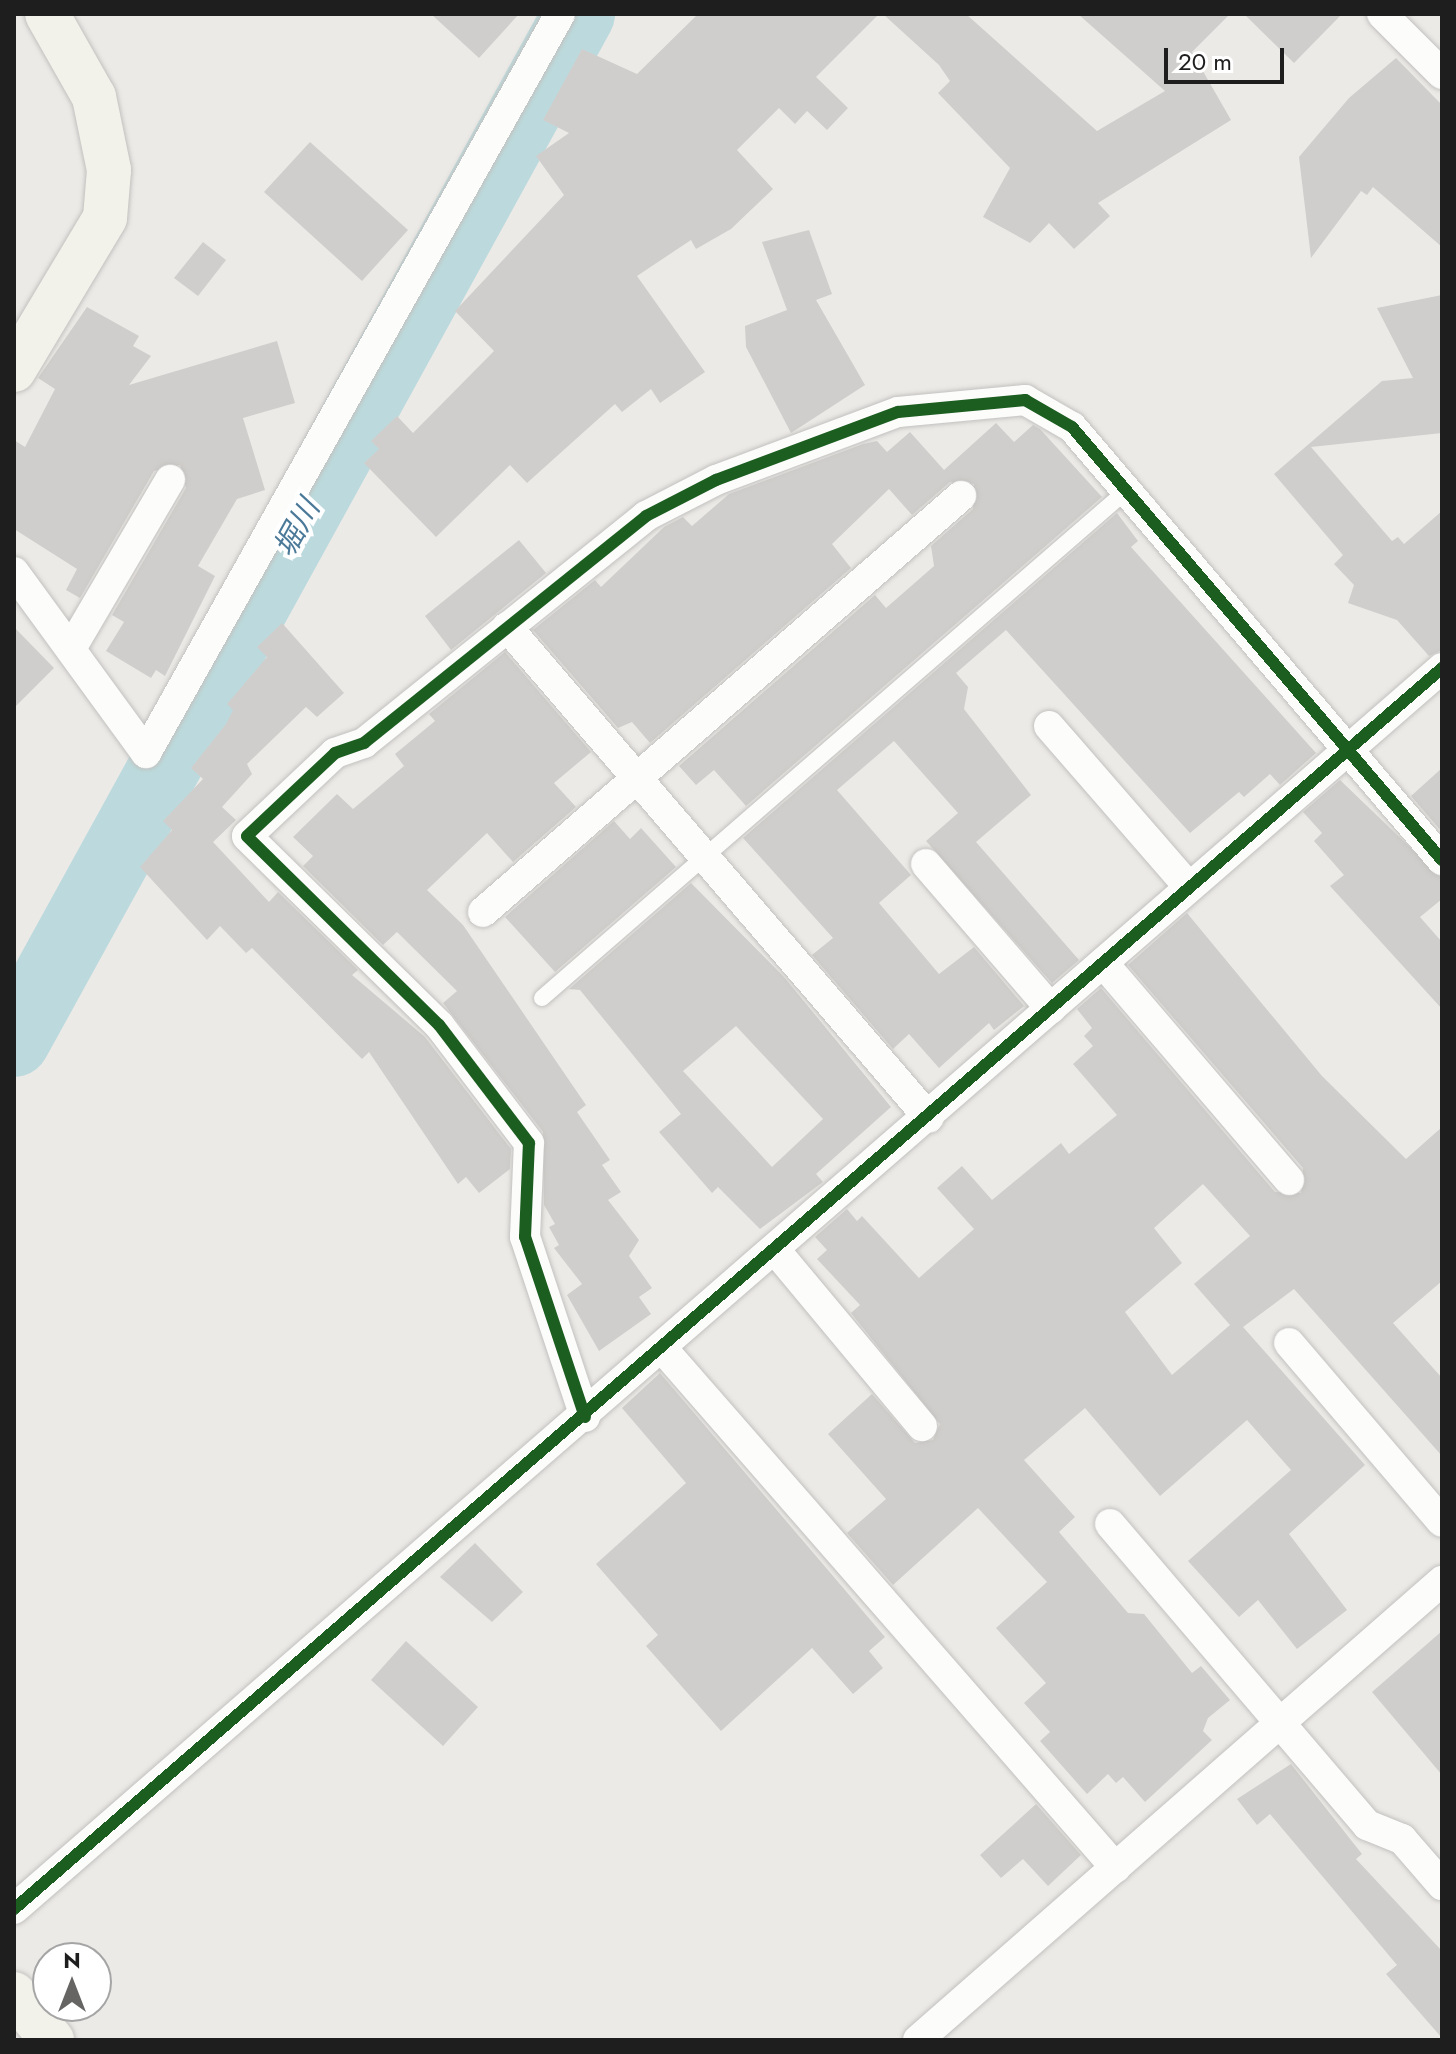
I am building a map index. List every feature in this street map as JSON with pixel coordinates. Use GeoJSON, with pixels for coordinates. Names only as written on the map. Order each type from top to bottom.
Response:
{"type":"FeatureCollection","features":[{"type":"Feature","properties":{"kind":"street"},"geometry":{"type":"LineString","coordinates":[[14,370],[105,218],[109,170],[94,97],[47,14]]}},
{"type":"Feature","properties":{"kind":"street"},"geometry":{"type":"LineString","coordinates":[[14,572],[72,647],[146,753],[560,14]]}},
{"type":"Feature","properties":{"kind":"street"},"geometry":{"type":"LineString","coordinates":[[1382,14],[1442,74]]}},
{"type":"Feature","properties":{"kind":"street"},"geometry":{"type":"LineString","coordinates":[[585,1417],[525,1237],[529,1143],[439,1025],[247,836],[335,753],[364,743],[646,516],[716,480],[928,404],[1025,400],[1072,427],[1442,860]]}},
{"type":"Feature","properties":{"kind":"street"},"geometry":{"type":"LineString","coordinates":[[72,647],[170,480]]}},
{"type":"Feature","properties":{"kind":"street"},"geometry":{"type":"LineString","coordinates":[[483,912],[635,776],[961,496]]}},
{"type":"Feature","properties":{"kind":"street"},"geometry":{"type":"LineString","coordinates":[[507,627],[929,1118]]}},
{"type":"Feature","properties":{"kind":"street"},"geometry":{"type":"LineString","coordinates":[[14,1909],[585,1417],[1442,668]]}},
{"type":"Feature","properties":{"kind":"street"},"geometry":{"type":"LineString","coordinates":[[1049,726],[1189,887]]}},
{"type":"Feature","properties":{"kind":"street"},"geometry":{"type":"LineString","coordinates":[[926,864],[1051,1009]]}},
{"type":"Feature","properties":{"kind":"street"},"geometry":{"type":"LineString","coordinates":[[1103,963],[1289,1180]]}},
{"type":"Feature","properties":{"kind":"street"},"geometry":{"type":"LineString","coordinates":[[776,1251],[922,1426]]}},
{"type":"Feature","properties":{"kind":"street"},"geometry":{"type":"LineString","coordinates":[[1289,1343],[1442,1522]]}},
{"type":"Feature","properties":{"kind":"street"},"geometry":{"type":"LineString","coordinates":[[662,1348],[1116,1868]]}},
{"type":"Feature","properties":{"kind":"street"},"geometry":{"type":"LineString","coordinates":[[1110,1524],[1367,1825],[1402,1839],[1442,1885]]}},
{"type":"Feature","properties":{"kind":"street"},"geometry":{"type":"LineString","coordinates":[[918,2040],[1442,1581]]}},
{"type":"Feature","properties":{"kind":"street"},"geometry":{"type":"LineString","coordinates":[[14,1994],[52,2040]]}},
{"type":"Feature","properties":{"kind":"lane"},"geometry":{"type":"LineString","coordinates":[[542,998],[1126,491]]}},
{"type":"Feature","properties":{"kind":"building"},"geometry":{"type":"Polygon","coordinates":[[[431,14],[519,14],[479,58],[431,14]]]}},
{"type":"Feature","properties":{"kind":"building"},"geometry":{"type":"Polygon","coordinates":[[[698,14],[879,14],[816,77],[848,108],[827,130],[807,111],[795,124],[779,108],[737,150],[773,189],[731,229],[696,249],[691,240],[637,276],[705,372],[660,403],[651,389],[622,412],[615,404],[527,483],[510,465],[436,537],[364,463],[379,449],[371,441],[397,416],[413,433],[494,351],[455,311],[564,195],[536,156],[569,133],[543,120],[582,49],[637,74],[698,14]]]}},
{"type":"Feature","properties":{"kind":"building"},"geometry":{"type":"Polygon","coordinates":[[[883,14],[966,14],[1097,131],[1165,91],[1078,14],[1230,14],[1192,52],[1231,120],[1098,203],[1110,216],[1074,249],[1049,223],[1030,243],[983,217],[1010,168],[938,93],[950,81],[939,65],[883,14]]]}},
{"type":"Feature","properties":{"kind":"building"},"geometry":{"type":"Polygon","coordinates":[[[1244,14],[1342,14],[1294,63],[1244,14]]]}},
{"type":"Feature","properties":{"kind":"building"},"geometry":{"type":"Polygon","coordinates":[[[1396,58],[1442,105],[1442,247],[1373,187],[1367,195],[1361,191],[1311,258],[1299,157],[1349,98],[1396,58]]]}},
{"type":"Feature","properties":{"kind":"building"},"geometry":{"type":"Polygon","coordinates":[[[310,142],[408,230],[362,281],[264,192],[310,142]]]}},
{"type":"Feature","properties":{"kind":"building"},"geometry":{"type":"Polygon","coordinates":[[[809,230],[832,294],[816,300],[865,385],[791,433],[746,347],[745,326],[787,310],[762,242],[809,230]]]}},
{"type":"Feature","properties":{"kind":"building"},"geometry":{"type":"Polygon","coordinates":[[[203,242],[226,260],[198,296],[174,278],[203,242]]]}},
{"type":"Feature","properties":{"kind":"building"},"geometry":{"type":"Polygon","coordinates":[[[1442,295],[1442,433],[1311,447],[1392,541],[1398,537],[1404,544],[1442,511],[1442,650],[1429,656],[1397,620],[1348,603],[1354,585],[1334,564],[1343,555],[1274,474],[1382,381],[1413,378],[1377,308],[1442,295]]]}},
{"type":"Feature","properties":{"kind":"building"},"geometry":{"type":"Polygon","coordinates":[[[87,307],[139,336],[133,346],[151,356],[129,385],[277,341],[295,403],[243,418],[265,490],[237,499],[198,566],[215,576],[165,676],[156,670],[151,678],[106,651],[124,622],[112,615],[186,488],[180,465],[154,471],[80,598],[66,590],[77,569],[14,529],[14,440],[25,447],[55,389],[38,378],[87,307]]]}},
{"type":"Feature","properties":{"kind":"building"},"geometry":{"type":"Polygon","coordinates":[[[996,423],[1014,442],[1033,425],[1040,429],[1102,497],[746,806],[714,770],[696,785],[679,766],[875,595],[886,608],[934,566],[931,546],[973,509],[974,484],[950,482],[912,515],[889,489],[832,544],[851,568],[650,743],[632,722],[618,728],[533,630],[595,580],[601,587],[664,527],[683,517],[692,526],[729,494],[863,444],[877,441],[887,452],[910,432],[944,470],[996,423]]]}},
{"type":"Feature","properties":{"kind":"building"},"geometry":{"type":"Polygon","coordinates":[[[1117,513],[1138,541],[1131,547],[1316,753],[1280,785],[1270,774],[1244,797],[1239,792],[1190,833],[1006,630],[956,673],[968,687],[964,709],[1031,795],[976,842],[1079,960],[1052,983],[926,841],[958,813],[894,741],[837,790],[911,875],[879,903],[939,974],[974,947],[1024,1006],[994,1030],[989,1023],[939,1068],[909,1034],[893,1049],[812,955],[833,938],[743,838],[1117,513]]]}},
{"type":"Feature","properties":{"kind":"building"},"geometry":{"type":"Polygon","coordinates":[[[519,540],[546,573],[451,650],[425,616],[519,540]]]}},
{"type":"Feature","properties":{"kind":"building"},"geometry":{"type":"Polygon","coordinates":[[[282,623],[344,693],[317,717],[306,707],[247,764],[252,774],[222,807],[236,820],[213,842],[269,902],[278,892],[358,970],[352,975],[425,1037],[511,1149],[510,1169],[479,1193],[466,1177],[458,1184],[369,1052],[362,1059],[252,948],[246,953],[220,926],[207,940],[140,867],[172,830],[163,821],[203,779],[191,768],[226,724],[233,710],[227,704],[267,657],[257,647],[282,623]]]}},
{"type":"Feature","properties":{"kind":"building"},"geometry":{"type":"Polygon","coordinates":[[[14,627],[54,668],[14,708],[14,627]]]}},
{"type":"Feature","properties":{"kind":"building"},"geometry":{"type":"Polygon","coordinates":[[[505,652],[591,752],[554,783],[576,807],[513,862],[487,833],[427,890],[463,925],[586,1105],[577,1112],[610,1160],[602,1165],[621,1192],[608,1200],[639,1240],[629,1256],[652,1288],[639,1297],[651,1314],[599,1351],[567,1295],[582,1284],[554,1248],[559,1245],[549,1227],[555,1224],[544,1205],[543,1132],[443,1003],[457,991],[397,932],[383,945],[303,866],[313,856],[293,837],[337,794],[353,809],[404,766],[395,754],[435,721],[429,714],[505,652]]]}},
{"type":"Feature","properties":{"kind":"building"},"geometry":{"type":"Polygon","coordinates":[[[1442,768],[1442,832],[1411,796],[1442,768]]]}},
{"type":"Feature","properties":{"kind":"building"},"geometry":{"type":"Polygon","coordinates":[[[1340,780],[1442,878],[1442,899],[1420,917],[1442,942],[1442,1009],[1330,886],[1344,875],[1314,841],[1322,833],[1303,812],[1340,780]]]}},
{"type":"Feature","properties":{"kind":"building"},"geometry":{"type":"Polygon","coordinates":[[[614,821],[630,839],[641,828],[676,867],[555,972],[505,917],[614,821]]]}},
{"type":"Feature","properties":{"kind":"building"},"geometry":{"type":"Polygon","coordinates":[[[691,883],[784,977],[891,1107],[816,1174],[823,1182],[760,1229],[718,1187],[712,1193],[659,1132],[681,1114],[580,990],[569,989],[691,883]],[[736,1026],[683,1071],[772,1167],[823,1119],[736,1026]]]}},
{"type":"Feature","properties":{"kind":"building"},"geometry":{"type":"Polygon","coordinates":[[[1187,913],[1322,1076],[1406,1159],[1442,1127],[1442,1281],[1393,1323],[1442,1378],[1442,1456],[1294,1289],[1243,1327],[1365,1465],[1289,1534],[1347,1610],[1297,1649],[1258,1600],[1239,1617],[1188,1561],[1291,1470],[1247,1420],[1160,1496],[1085,1408],[1024,1460],[1075,1517],[1059,1532],[1128,1613],[1144,1614],[1192,1673],[1201,1666],[1230,1700],[1208,1718],[1203,1731],[1212,1740],[1145,1802],[1123,1777],[1116,1783],[1108,1774],[1087,1794],[1040,1741],[1050,1732],[1024,1703],[1046,1683],[996,1628],[1047,1582],[978,1508],[893,1585],[847,1533],[886,1499],[828,1434],[872,1394],[915,1443],[933,1440],[940,1424],[851,1313],[860,1305],[817,1259],[827,1250],[815,1237],[847,1209],[857,1221],[862,1216],[919,1278],[974,1229],[937,1188],[962,1166],[992,1200],[1061,1143],[1069,1154],[1117,1115],[1073,1064],[1093,1046],[1084,1036],[1092,1028],[1077,1009],[1101,988],[1275,1192],[1301,1193],[1303,1168],[1128,965],[1187,913]],[[1203,1184],[1154,1228],[1182,1263],[1125,1312],[1172,1375],[1230,1325],[1194,1284],[1250,1236],[1203,1184]]]}},
{"type":"Feature","properties":{"kind":"building"},"geometry":{"type":"Polygon","coordinates":[[[660,1373],[885,1637],[869,1651],[883,1668],[853,1694],[812,1648],[721,1731],[646,1646],[658,1635],[596,1564],[686,1483],[622,1408],[660,1373]]]}},
{"type":"Feature","properties":{"kind":"building"},"geometry":{"type":"Polygon","coordinates":[[[475,1543],[523,1592],[492,1622],[440,1577],[475,1543]]]}},
{"type":"Feature","properties":{"kind":"building"},"geometry":{"type":"Polygon","coordinates":[[[1442,1631],[1442,1775],[1372,1692],[1442,1631]]]}},
{"type":"Feature","properties":{"kind":"building"},"geometry":{"type":"Polygon","coordinates":[[[406,1641],[478,1707],[443,1746],[371,1680],[406,1641]]]}},
{"type":"Feature","properties":{"kind":"building"},"geometry":{"type":"Polygon","coordinates":[[[1291,1764],[1362,1854],[1356,1859],[1442,1951],[1442,2038],[1386,1974],[1397,1965],[1270,1814],[1257,1825],[1237,1799],[1291,1764]]]}},
{"type":"Feature","properties":{"kind":"building"},"geometry":{"type":"Polygon","coordinates":[[[1036,1804],[1081,1855],[1048,1886],[1023,1859],[1001,1878],[980,1855],[1036,1804]]]}},
{"type":"Feature","properties":{"kind":"waterway","name":"堀川"},"geometry":{"type":"LineString","coordinates":[[14,1041],[579,14]]}},
{"type":"Feature","properties":{"kind":"cycle path"},"geometry":{"type":"LineString","coordinates":[[585,1417],[525,1237],[529,1143],[439,1025],[247,836],[335,753],[364,743],[646,516],[716,480],[898,412],[1025,400],[1072,427],[1442,860]]}},
{"type":"Feature","properties":{"kind":"cycle path"},"geometry":{"type":"LineString","coordinates":[[14,1909],[1442,668]]}}]}
